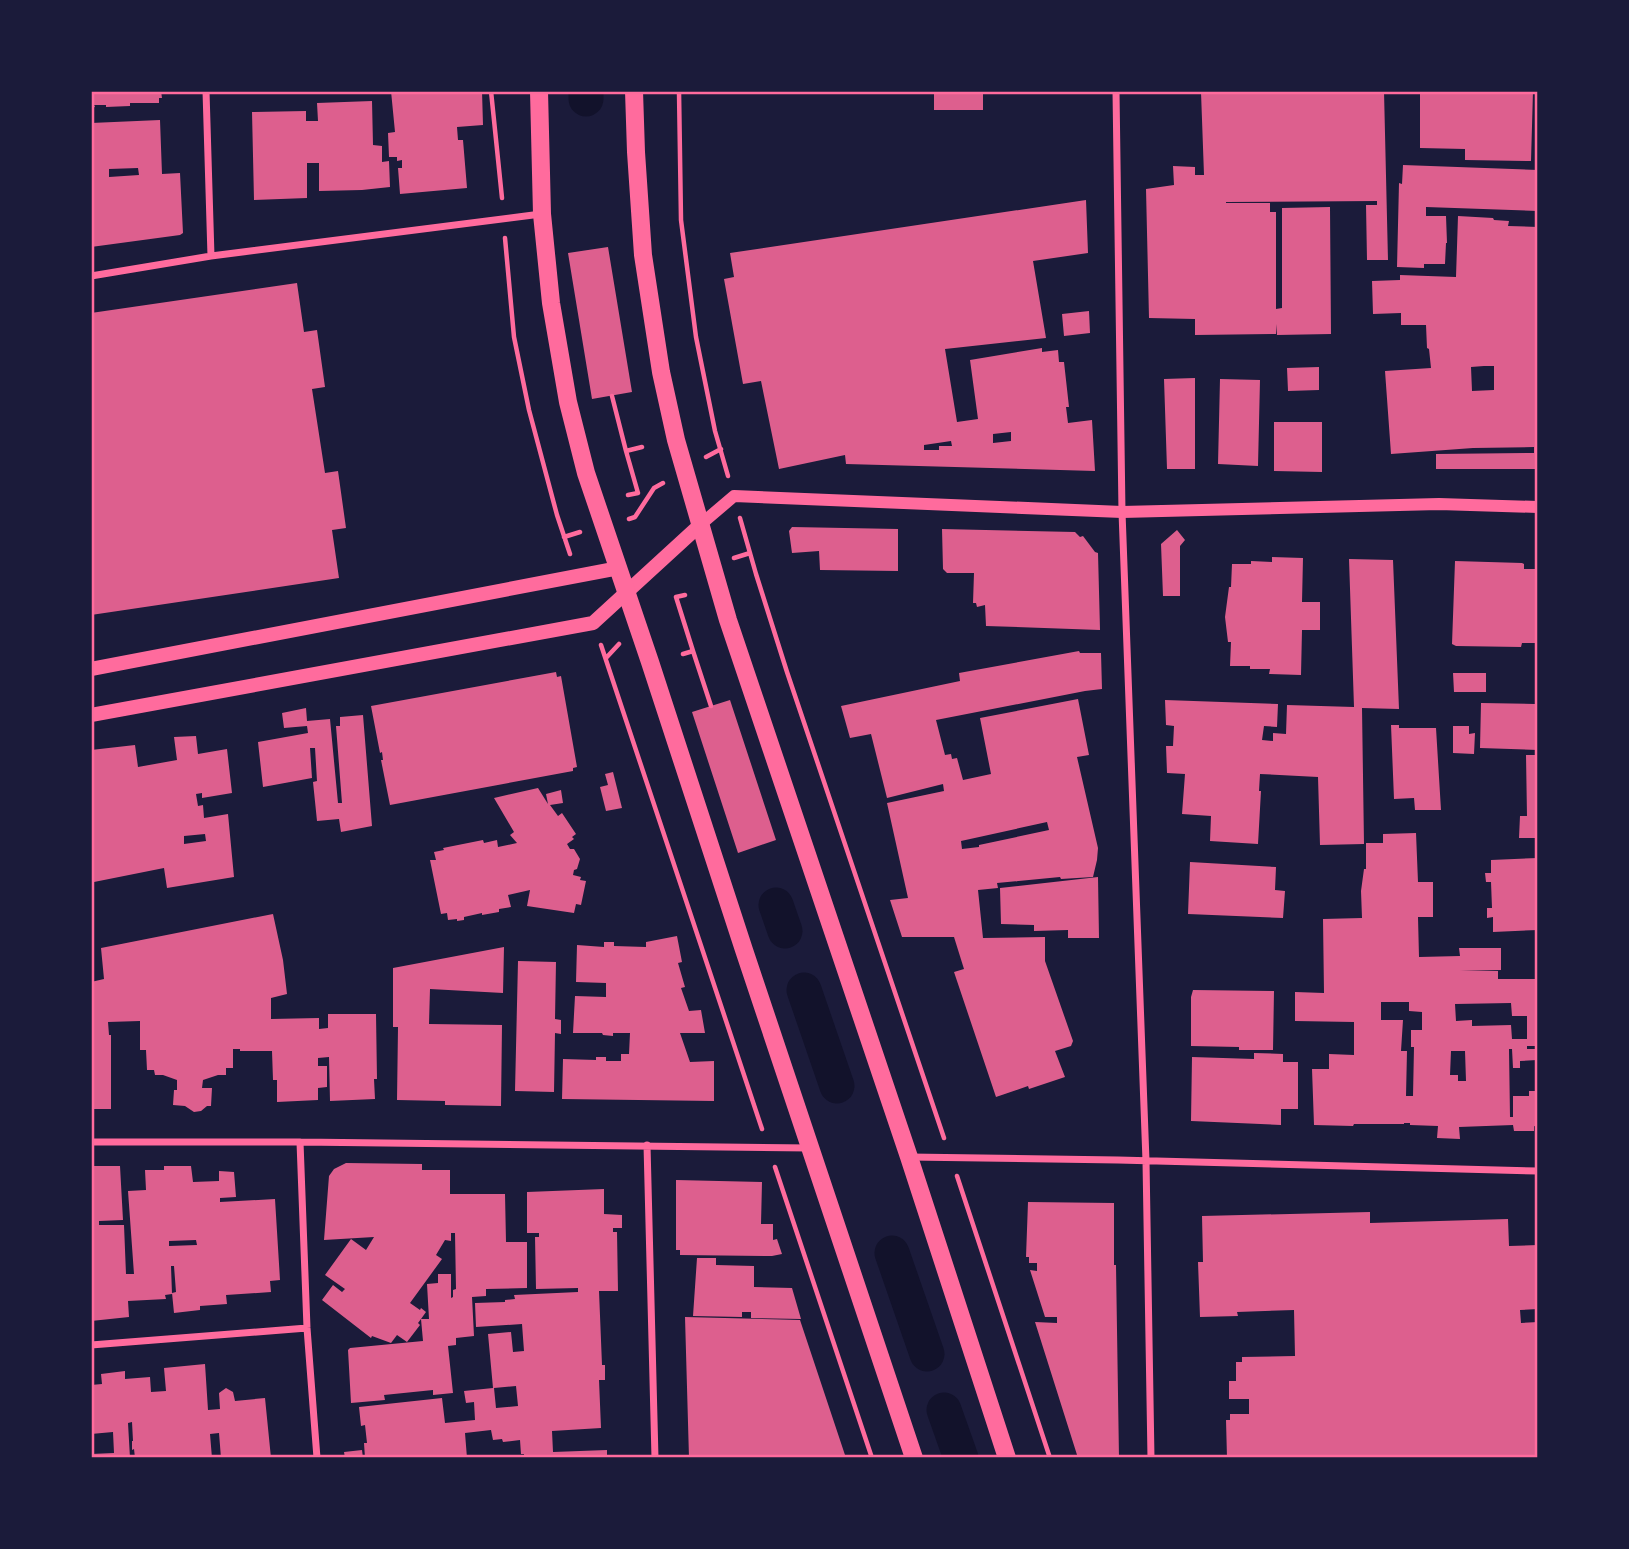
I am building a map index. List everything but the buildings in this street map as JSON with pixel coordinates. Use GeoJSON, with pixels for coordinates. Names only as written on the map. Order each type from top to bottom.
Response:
{"type":"FeatureCollection","features":[{"type":"Feature","properties":{"kind":"main road"},"geometry":{"type":"LineString","coordinates":[[539,91],[542,214],[551,303],[568,402],[586,472],[914,1458]]}},
{"type":"Feature","properties":{"kind":"main road"},"geometry":{"type":"LineString","coordinates":[[634,91],[643,255],[661,372],[684,470],[728,620],[909,1157],[1007,1458]]}},
{"type":"Feature","properties":{"kind":"main road"},"geometry":{"type":"LineString","coordinates":[[91,715],[593,623],[701,525]]}},
{"type":"Feature","properties":{"kind":"main road"},"geometry":{"type":"LineString","coordinates":[[91,669],[619,568]]}},
{"type":"Feature","properties":{"kind":"street"},"geometry":{"type":"LineString","coordinates":[[206,91],[211,256]]}},
{"type":"Feature","properties":{"kind":"street"},"geometry":{"type":"LineString","coordinates":[[1116,91],[1122,512],[1146,1161],[1151,1458]]}},
{"type":"Feature","properties":{"kind":"street"},"geometry":{"type":"LineString","coordinates":[[91,276],[211,256],[542,214]]}},
{"type":"Feature","properties":{"kind":"street"},"geometry":{"type":"LineString","coordinates":[[701,525],[734,496],[1122,512],[1439,504],[1538,507]]}},
{"type":"Feature","properties":{"kind":"street"},"geometry":{"type":"LineString","coordinates":[[91,1142],[811,1148]]}},
{"type":"Feature","properties":{"kind":"street"},"geometry":{"type":"LineString","coordinates":[[300,1142],[307,1328],[317,1458]]}},
{"type":"Feature","properties":{"kind":"street"},"geometry":{"type":"LineString","coordinates":[[647,1146],[655,1458]]}},
{"type":"Feature","properties":{"kind":"street"},"geometry":{"type":"LineString","coordinates":[[909,1157],[1538,1171]]}},
{"type":"Feature","properties":{"kind":"street"},"geometry":{"type":"LineString","coordinates":[[91,1345],[307,1328]]}},
{"type":"Feature","properties":{"kind":"path"},"geometry":{"type":"LineString","coordinates":[[491,91],[500,177]]}},
{"type":"Feature","properties":{"kind":"path"},"geometry":{"type":"LineString","coordinates":[[679,91],[681,220],[696,337],[715,431]]}},
{"type":"Feature","properties":{"kind":"path"},"geometry":{"type":"LineString","coordinates":[[506,265],[513,337],[557,514]]}},
{"type":"Feature","properties":{"kind":"path"},"geometry":{"type":"LineString","coordinates":[[612,396],[638,493],[628,495]]}},
{"type":"Feature","properties":{"kind":"path"},"geometry":{"type":"LineString","coordinates":[[626,450],[642,447]]}},
{"type":"Feature","properties":{"kind":"path"},"geometry":{"type":"LineString","coordinates":[[564,537],[635,517],[654,488],[721,449]]}},
{"type":"Feature","properties":{"kind":"path"},"geometry":{"type":"LineString","coordinates":[[712,564],[750,553]]}},
{"type":"Feature","properties":{"kind":"path"},"geometry":{"type":"LineString","coordinates":[[756,574],[937,1119]]}},
{"type":"Feature","properties":{"kind":"path"},"geometry":{"type":"LineString","coordinates":[[685,594],[676,597],[711,706]]}},
{"type":"Feature","properties":{"kind":"path"},"geometry":{"type":"LineString","coordinates":[[606,658],[638,625]]}},
{"type":"Feature","properties":{"kind":"path"},"geometry":{"type":"LineString","coordinates":[[683,654],[693,651]]}},
{"type":"Feature","properties":{"kind":"path"},"geometry":{"type":"LineString","coordinates":[[611,674],[753,1102]]}},
{"type":"Feature","properties":{"kind":"path"},"geometry":{"type":"LineString","coordinates":[[782,1189],[872,1458]]}},
{"type":"Feature","properties":{"kind":"path"},"geometry":{"type":"LineString","coordinates":[[965,1198],[1050,1458]]}},
{"type":"Feature","properties":{"kind":"waterway"},"geometry":{"type":"LineString","coordinates":[[586,91],[586,99]]}},
{"type":"Feature","properties":{"kind":"waterway"},"geometry":{"type":"LineString","coordinates":[[776,905],[785,931]]}},
{"type":"Feature","properties":{"kind":"waterway"},"geometry":{"type":"LineString","coordinates":[[804,990],[837,1086]]}},
{"type":"Feature","properties":{"kind":"waterway"},"geometry":{"type":"LineString","coordinates":[[892,1253],[927,1354]]}},
{"type":"Feature","properties":{"kind":"waterway"},"geometry":{"type":"LineString","coordinates":[[944,1410],[961,1458]]}}]}
